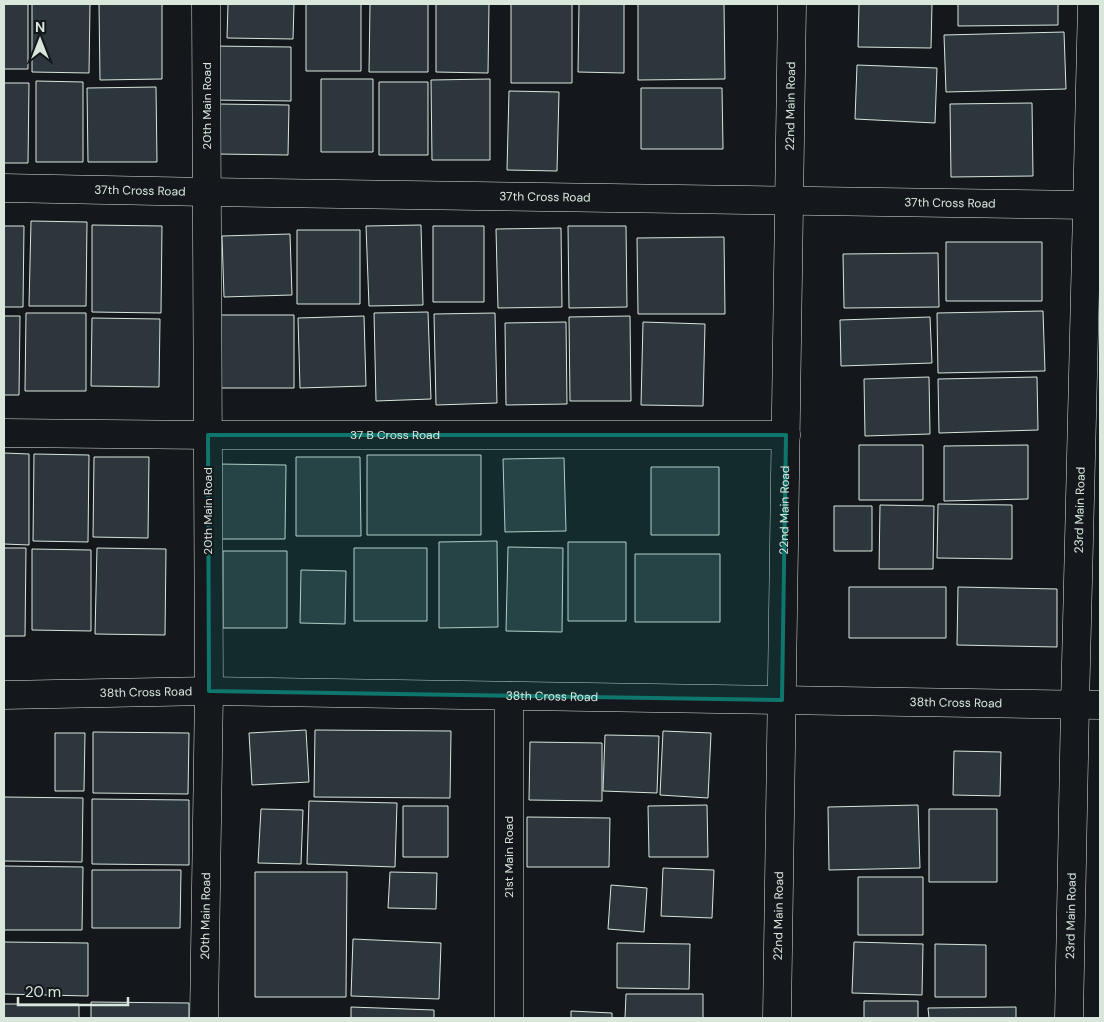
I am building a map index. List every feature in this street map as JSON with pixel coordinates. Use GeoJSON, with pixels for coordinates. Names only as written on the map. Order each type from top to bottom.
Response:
{"type":"FeatureCollection","features":[{"type":"Feature","properties":{"kind":"street","name":"20th Main Road"},"geometry":{"type":"LineString","coordinates":[[204,1018],[209,691],[206,4]]}},
{"type":"Feature","properties":{"kind":"street","name":"22nd Main Road"},"geometry":{"type":"LineString","coordinates":[[777,1018],[792,4]]}},
{"type":"Feature","properties":{"kind":"street","name":"23rd Main Road"},"geometry":{"type":"LineString","coordinates":[[1069,1018],[1087,705],[1087,205],[1092,4]]}},
{"type":"Feature","properties":{"kind":"street","name":"37th Cross Road"},"geometry":{"type":"LineString","coordinates":[[4,188],[1087,205]]}},
{"type":"Feature","properties":{"kind":"street","name":"37 B Cross Road"},"geometry":{"type":"LineString","coordinates":[[4,433],[786,435]]}},
{"type":"Feature","properties":{"kind":"street","name":"38th Cross Road"},"geometry":{"type":"LineString","coordinates":[[4,695],[209,691],[1087,705]]}},
{"type":"Feature","properties":{"kind":"street","name":"21st Main Road"},"geometry":{"type":"LineString","coordinates":[[509,696],[509,1018]]}},
{"type":"Feature","properties":{"kind":"highlighted area"},"geometry":{"type":"Polygon","coordinates":[[[208,435],[786,435],[782,700],[209,691],[208,435]]]}},
{"type":"Feature","properties":{"kind":"building"},"geometry":{"type":"Polygon","coordinates":[[[4,4],[28,4],[28,69],[4,69],[4,4]]]}},
{"type":"Feature","properties":{"kind":"building"},"geometry":{"type":"Polygon","coordinates":[[[32,4],[90,4],[89,73],[32,72],[32,4]]]}},
{"type":"Feature","properties":{"kind":"building"},"geometry":{"type":"Polygon","coordinates":[[[99,4],[162,4],[162,79],[100,80],[99,4]]]}},
{"type":"Feature","properties":{"kind":"building"},"geometry":{"type":"Polygon","coordinates":[[[228,4],[294,4],[293,39],[227,38],[228,4]]]}},
{"type":"Feature","properties":{"kind":"building"},"geometry":{"type":"Polygon","coordinates":[[[306,4],[361,4],[361,71],[306,71],[306,4]]]}},
{"type":"Feature","properties":{"kind":"building"},"geometry":{"type":"Polygon","coordinates":[[[370,4],[428,4],[428,72],[369,72],[370,4]]]}},
{"type":"Feature","properties":{"kind":"building"},"geometry":{"type":"Polygon","coordinates":[[[436,4],[489,4],[488,73],[436,72],[436,4]]]}},
{"type":"Feature","properties":{"kind":"building"},"geometry":{"type":"Polygon","coordinates":[[[511,4],[572,4],[572,83],[511,83],[511,4]]]}},
{"type":"Feature","properties":{"kind":"building"},"geometry":{"type":"Polygon","coordinates":[[[579,4],[624,4],[624,73],[578,72],[579,4]]]}},
{"type":"Feature","properties":{"kind":"building"},"geometry":{"type":"Polygon","coordinates":[[[638,4],[724,4],[725,79],[638,80],[638,4]]]}},
{"type":"Feature","properties":{"kind":"building"},"geometry":{"type":"Polygon","coordinates":[[[859,4],[932,4],[931,48],[858,47],[859,4]]]}},
{"type":"Feature","properties":{"kind":"building"},"geometry":{"type":"Polygon","coordinates":[[[958,4],[1058,4],[1058,25],[958,26],[958,4]]]}},
{"type":"Feature","properties":{"kind":"building"},"geometry":{"type":"Polygon","coordinates":[[[1064,32],[1066,89],[946,92],[944,35],[1064,32]]]}},
{"type":"Feature","properties":{"kind":"building"},"geometry":{"type":"Polygon","coordinates":[[[212,46],[291,47],[291,101],[210,100],[212,46]]]}},
{"type":"Feature","properties":{"kind":"building"},"geometry":{"type":"Polygon","coordinates":[[[857,65],[937,68],[935,123],[855,119],[857,65]]]}},
{"type":"Feature","properties":{"kind":"building"},"geometry":{"type":"Polygon","coordinates":[[[321,79],[373,79],[373,152],[321,152],[321,79]]]}},
{"type":"Feature","properties":{"kind":"building"},"geometry":{"type":"Polygon","coordinates":[[[490,79],[490,160],[432,160],[431,80],[490,79]]]}},
{"type":"Feature","properties":{"kind":"building"},"geometry":{"type":"Polygon","coordinates":[[[36,81],[83,82],[83,162],[36,162],[36,81]]]}},
{"type":"Feature","properties":{"kind":"building"},"geometry":{"type":"Polygon","coordinates":[[[379,82],[428,82],[428,155],[379,155],[379,82]]]}},
{"type":"Feature","properties":{"kind":"building"},"geometry":{"type":"Polygon","coordinates":[[[4,83],[29,83],[28,163],[4,163],[4,83]]]}},
{"type":"Feature","properties":{"kind":"building"},"geometry":{"type":"Polygon","coordinates":[[[156,87],[157,162],[88,162],[87,88],[156,87]]]}},
{"type":"Feature","properties":{"kind":"building"},"geometry":{"type":"Polygon","coordinates":[[[641,88],[722,88],[723,149],[641,149],[641,88]]]}},
{"type":"Feature","properties":{"kind":"building"},"geometry":{"type":"Polygon","coordinates":[[[509,91],[559,92],[557,171],[507,170],[509,91]]]}},
{"type":"Feature","properties":{"kind":"building"},"geometry":{"type":"Polygon","coordinates":[[[1032,103],[1033,176],[951,177],[950,104],[1032,103]]]}},
{"type":"Feature","properties":{"kind":"building"},"geometry":{"type":"Polygon","coordinates":[[[218,104],[289,105],[288,155],[217,154],[218,104]]]}},
{"type":"Feature","properties":{"kind":"building"},"geometry":{"type":"Polygon","coordinates":[[[31,221],[87,222],[86,306],[29,306],[31,221]]]}},
{"type":"Feature","properties":{"kind":"building"},"geometry":{"type":"Polygon","coordinates":[[[92,225],[162,226],[161,313],[92,312],[92,225]]]}},
{"type":"Feature","properties":{"kind":"building"},"geometry":{"type":"Polygon","coordinates":[[[421,225],[423,305],[369,306],[366,226],[421,225]]]}},
{"type":"Feature","properties":{"kind":"building"},"geometry":{"type":"Polygon","coordinates":[[[4,226],[24,226],[23,307],[4,307],[4,226]]]}},
{"type":"Feature","properties":{"kind":"building"},"geometry":{"type":"Polygon","coordinates":[[[433,226],[484,226],[484,302],[433,302],[433,226]]]}},
{"type":"Feature","properties":{"kind":"building"},"geometry":{"type":"Polygon","coordinates":[[[568,226],[626,226],[627,307],[569,308],[568,226]]]}},
{"type":"Feature","properties":{"kind":"building"},"geometry":{"type":"Polygon","coordinates":[[[561,228],[562,307],[498,308],[496,229],[561,228]]]}},
{"type":"Feature","properties":{"kind":"building"},"geometry":{"type":"Polygon","coordinates":[[[297,230],[360,230],[360,304],[297,304],[297,230]]]}},
{"type":"Feature","properties":{"kind":"building"},"geometry":{"type":"Polygon","coordinates":[[[290,234],[292,295],[224,297],[222,236],[290,234]]]}},
{"type":"Feature","properties":{"kind":"building"},"geometry":{"type":"Polygon","coordinates":[[[724,237],[725,314],[638,314],[637,238],[724,237]]]}},
{"type":"Feature","properties":{"kind":"building"},"geometry":{"type":"Polygon","coordinates":[[[946,242],[1042,242],[1042,301],[946,301],[946,242]]]}},
{"type":"Feature","properties":{"kind":"building"},"geometry":{"type":"Polygon","coordinates":[[[938,253],[939,307],[844,308],[843,254],[938,253]]]}},
{"type":"Feature","properties":{"kind":"building"},"geometry":{"type":"Polygon","coordinates":[[[1043,311],[1045,371],[938,373],[937,313],[1043,311]]]}},
{"type":"Feature","properties":{"kind":"building"},"geometry":{"type":"Polygon","coordinates":[[[428,312],[431,399],[376,401],[374,313],[428,312]]]}},
{"type":"Feature","properties":{"kind":"building"},"geometry":{"type":"Polygon","coordinates":[[[26,313],[86,313],[86,391],[25,391],[26,313]]]}},
{"type":"Feature","properties":{"kind":"building"},"geometry":{"type":"Polygon","coordinates":[[[495,313],[497,403],[436,405],[434,314],[495,313]]]}},
{"type":"Feature","properties":{"kind":"building"},"geometry":{"type":"Polygon","coordinates":[[[218,315],[294,315],[294,388],[218,388],[218,315]]]}},
{"type":"Feature","properties":{"kind":"building"},"geometry":{"type":"Polygon","coordinates":[[[4,316],[20,316],[19,395],[4,395],[4,316]]]}},
{"type":"Feature","properties":{"kind":"building"},"geometry":{"type":"Polygon","coordinates":[[[364,316],[366,386],[300,388],[298,318],[364,316]]]}},
{"type":"Feature","properties":{"kind":"building"},"geometry":{"type":"Polygon","coordinates":[[[630,316],[631,401],[570,401],[569,317],[630,316]]]}},
{"type":"Feature","properties":{"kind":"building"},"geometry":{"type":"Polygon","coordinates":[[[930,317],[932,363],[841,366],[840,320],[930,317]]]}},
{"type":"Feature","properties":{"kind":"building"},"geometry":{"type":"Polygon","coordinates":[[[92,318],[160,319],[159,387],[91,386],[92,318]]]}},
{"type":"Feature","properties":{"kind":"building"},"geometry":{"type":"Polygon","coordinates":[[[566,322],[567,404],[506,405],[505,323],[566,322]]]}},
{"type":"Feature","properties":{"kind":"building"},"geometry":{"type":"Polygon","coordinates":[[[643,322],[705,324],[703,406],[641,405],[643,322]]]}},
{"type":"Feature","properties":{"kind":"building"},"geometry":{"type":"Polygon","coordinates":[[[929,377],[930,434],[865,436],[864,379],[929,377]]]}},
{"type":"Feature","properties":{"kind":"building"},"geometry":{"type":"Polygon","coordinates":[[[1037,377],[1038,430],[939,433],[938,379],[1037,377]]]}},
{"type":"Feature","properties":{"kind":"building"},"geometry":{"type":"Polygon","coordinates":[[[859,445],[923,445],[923,500],[859,500],[859,445]]]}},
{"type":"Feature","properties":{"kind":"building"},"geometry":{"type":"Polygon","coordinates":[[[1028,445],[1028,499],[944,501],[944,446],[1028,445]]]}},
{"type":"Feature","properties":{"kind":"building"},"geometry":{"type":"Polygon","coordinates":[[[4,453],[29,454],[29,545],[4,544],[4,453]]]}},
{"type":"Feature","properties":{"kind":"building"},"geometry":{"type":"Polygon","coordinates":[[[34,454],[89,455],[88,542],[33,541],[34,454]]]}},
{"type":"Feature","properties":{"kind":"building"},"geometry":{"type":"Polygon","coordinates":[[[367,455],[481,455],[481,535],[367,535],[367,455]]]}},
{"type":"Feature","properties":{"kind":"building"},"geometry":{"type":"Polygon","coordinates":[[[94,457],[149,457],[148,538],[93,537],[94,457]]]}},
{"type":"Feature","properties":{"kind":"building"},"geometry":{"type":"Polygon","coordinates":[[[296,457],[360,457],[361,536],[296,536],[296,457]]]}},
{"type":"Feature","properties":{"kind":"building"},"geometry":{"type":"Polygon","coordinates":[[[564,458],[566,531],[505,532],[503,459],[564,458]]]}},
{"type":"Feature","properties":{"kind":"building"},"geometry":{"type":"Polygon","coordinates":[[[218,464],[286,465],[285,539],[218,539],[218,464]]]}},
{"type":"Feature","properties":{"kind":"building"},"geometry":{"type":"Polygon","coordinates":[[[651,467],[719,467],[719,535],[651,535],[651,467]]]}},
{"type":"Feature","properties":{"kind":"building"},"geometry":{"type":"Polygon","coordinates":[[[938,504],[1012,505],[1012,559],[937,558],[938,504]]]}},
{"type":"Feature","properties":{"kind":"building"},"geometry":{"type":"Polygon","coordinates":[[[880,505],[934,506],[933,569],[879,569],[880,505]]]}},
{"type":"Feature","properties":{"kind":"building"},"geometry":{"type":"Polygon","coordinates":[[[834,506],[872,506],[872,551],[834,551],[834,506]]]}},
{"type":"Feature","properties":{"kind":"building"},"geometry":{"type":"Polygon","coordinates":[[[497,541],[498,627],[439,628],[439,542],[497,541]]]}},
{"type":"Feature","properties":{"kind":"building"},"geometry":{"type":"Polygon","coordinates":[[[568,542],[626,542],[626,621],[568,621],[568,542]]]}},
{"type":"Feature","properties":{"kind":"building"},"geometry":{"type":"Polygon","coordinates":[[[508,547],[563,548],[562,632],[506,631],[508,547]]]}},
{"type":"Feature","properties":{"kind":"building"},"geometry":{"type":"Polygon","coordinates":[[[4,548],[26,548],[25,636],[4,636],[4,548]]]}},
{"type":"Feature","properties":{"kind":"building"},"geometry":{"type":"Polygon","coordinates":[[[97,548],[166,549],[165,635],[95,634],[97,548]]]}},
{"type":"Feature","properties":{"kind":"building"},"geometry":{"type":"Polygon","coordinates":[[[354,548],[427,548],[427,621],[354,621],[354,548]]]}},
{"type":"Feature","properties":{"kind":"building"},"geometry":{"type":"Polygon","coordinates":[[[32,549],[91,550],[91,631],[32,630],[32,549]]]}},
{"type":"Feature","properties":{"kind":"building"},"geometry":{"type":"Polygon","coordinates":[[[223,551],[287,551],[287,628],[223,628],[223,551]]]}},
{"type":"Feature","properties":{"kind":"building"},"geometry":{"type":"Polygon","coordinates":[[[635,554],[720,554],[720,622],[635,622],[635,554]]]}},
{"type":"Feature","properties":{"kind":"building"},"geometry":{"type":"Polygon","coordinates":[[[301,570],[346,571],[345,624],[300,623],[301,570]]]}},
{"type":"Feature","properties":{"kind":"building"},"geometry":{"type":"Polygon","coordinates":[[[849,587],[946,587],[946,638],[849,638],[849,587]]]}},
{"type":"Feature","properties":{"kind":"building"},"geometry":{"type":"Polygon","coordinates":[[[958,587],[1057,589],[1057,647],[957,645],[958,587]]]}},
{"type":"Feature","properties":{"kind":"building"},"geometry":{"type":"Polygon","coordinates":[[[306,730],[309,782],[252,785],[249,733],[306,730]]]}},
{"type":"Feature","properties":{"kind":"building"},"geometry":{"type":"Polygon","coordinates":[[[315,730],[451,731],[450,798],[314,797],[315,730]]]}},
{"type":"Feature","properties":{"kind":"building"},"geometry":{"type":"Polygon","coordinates":[[[663,731],[711,733],[708,798],[660,795],[663,731]]]}},
{"type":"Feature","properties":{"kind":"building"},"geometry":{"type":"Polygon","coordinates":[[[93,732],[189,733],[188,794],[93,793],[93,732]]]}},
{"type":"Feature","properties":{"kind":"building"},"geometry":{"type":"Polygon","coordinates":[[[55,733],[85,733],[84,791],[55,791],[55,733]]]}},
{"type":"Feature","properties":{"kind":"building"},"geometry":{"type":"Polygon","coordinates":[[[605,735],[659,736],[657,793],[603,791],[605,735]]]}},
{"type":"Feature","properties":{"kind":"building"},"geometry":{"type":"Polygon","coordinates":[[[530,742],[602,743],[602,801],[529,800],[530,742]]]}},
{"type":"Feature","properties":{"kind":"building"},"geometry":{"type":"Polygon","coordinates":[[[954,751],[1001,752],[1000,796],[953,795],[954,751]]]}},
{"type":"Feature","properties":{"kind":"building"},"geometry":{"type":"Polygon","coordinates":[[[4,797],[83,798],[82,862],[4,861],[4,797]]]}},
{"type":"Feature","properties":{"kind":"building"},"geometry":{"type":"Polygon","coordinates":[[[92,799],[189,800],[189,865],[92,864],[92,799]]]}},
{"type":"Feature","properties":{"kind":"building"},"geometry":{"type":"Polygon","coordinates":[[[309,801],[397,803],[395,867],[307,864],[309,801]]]}},
{"type":"Feature","properties":{"kind":"building"},"geometry":{"type":"Polygon","coordinates":[[[707,805],[708,857],[649,857],[648,806],[707,805]]]}},
{"type":"Feature","properties":{"kind":"building"},"geometry":{"type":"Polygon","coordinates":[[[918,805],[920,868],[829,870],[828,807],[918,805]]]}},
{"type":"Feature","properties":{"kind":"building"},"geometry":{"type":"Polygon","coordinates":[[[403,806],[448,806],[448,857],[403,857],[403,806]]]}},
{"type":"Feature","properties":{"kind":"building"},"geometry":{"type":"Polygon","coordinates":[[[261,809],[303,810],[301,864],[258,863],[261,809]]]}},
{"type":"Feature","properties":{"kind":"building"},"geometry":{"type":"Polygon","coordinates":[[[929,809],[997,809],[997,882],[929,882],[929,809]]]}},
{"type":"Feature","properties":{"kind":"building"},"geometry":{"type":"Polygon","coordinates":[[[527,817],[610,818],[609,867],[527,867],[527,817]]]}},
{"type":"Feature","properties":{"kind":"building"},"geometry":{"type":"Polygon","coordinates":[[[4,866],[83,867],[82,930],[4,930],[4,866]]]}},
{"type":"Feature","properties":{"kind":"building"},"geometry":{"type":"Polygon","coordinates":[[[663,868],[714,870],[712,918],[661,916],[663,868]]]}},
{"type":"Feature","properties":{"kind":"building"},"geometry":{"type":"Polygon","coordinates":[[[92,870],[181,870],[180,928],[92,928],[92,870]]]}},
{"type":"Feature","properties":{"kind":"building"},"geometry":{"type":"Polygon","coordinates":[[[255,872],[347,872],[346,997],[255,997],[255,872]]]}},
{"type":"Feature","properties":{"kind":"building"},"geometry":{"type":"Polygon","coordinates":[[[390,872],[437,873],[436,909],[388,908],[390,872]]]}},
{"type":"Feature","properties":{"kind":"building"},"geometry":{"type":"Polygon","coordinates":[[[858,877],[923,877],[923,935],[858,935],[858,877]]]}},
{"type":"Feature","properties":{"kind":"building"},"geometry":{"type":"Polygon","coordinates":[[[611,885],[647,888],[644,932],[608,929],[611,885]]]}},
{"type":"Feature","properties":{"kind":"building"},"geometry":{"type":"Polygon","coordinates":[[[353,939],[441,943],[439,999],[351,996],[353,939]]]}},
{"type":"Feature","properties":{"kind":"building"},"geometry":{"type":"Polygon","coordinates":[[[4,942],[88,943],[88,996],[4,994],[4,942]]]}},
{"type":"Feature","properties":{"kind":"building"},"geometry":{"type":"Polygon","coordinates":[[[854,942],[923,944],[922,995],[852,993],[854,942]]]}},
{"type":"Feature","properties":{"kind":"building"},"geometry":{"type":"Polygon","coordinates":[[[617,943],[690,944],[689,989],[617,988],[617,943]]]}},
{"type":"Feature","properties":{"kind":"building"},"geometry":{"type":"Polygon","coordinates":[[[935,944],[986,945],[986,997],[935,997],[935,944]]]}},
{"type":"Feature","properties":{"kind":"building"},"geometry":{"type":"Polygon","coordinates":[[[626,994],[703,994],[703,1018],[625,1018],[626,994]]]}},
{"type":"Feature","properties":{"kind":"building"},"geometry":{"type":"Polygon","coordinates":[[[864,1001],[918,1001],[918,1018],[864,1018],[864,1001]]]}},
{"type":"Feature","properties":{"kind":"building"},"geometry":{"type":"Polygon","coordinates":[[[91,1002],[189,1003],[189,1018],[91,1018],[91,1002]]]}},
{"type":"Feature","properties":{"kind":"building"},"geometry":{"type":"Polygon","coordinates":[[[4,1004],[79,1004],[79,1018],[4,1018],[4,1004]]]}},
{"type":"Feature","properties":{"kind":"building"},"geometry":{"type":"Polygon","coordinates":[[[351,1007],[434,1010],[434,1018],[351,1018],[351,1007]]]}},
{"type":"Feature","properties":{"kind":"building"},"geometry":{"type":"Polygon","coordinates":[[[1016,1007],[1016,1018],[929,1018],[928,1008],[1016,1007]]]}},
{"type":"Feature","properties":{"kind":"building"},"geometry":{"type":"Polygon","coordinates":[[[571,1011],[612,1013],[612,1018],[571,1018],[571,1011]]]}}]}
